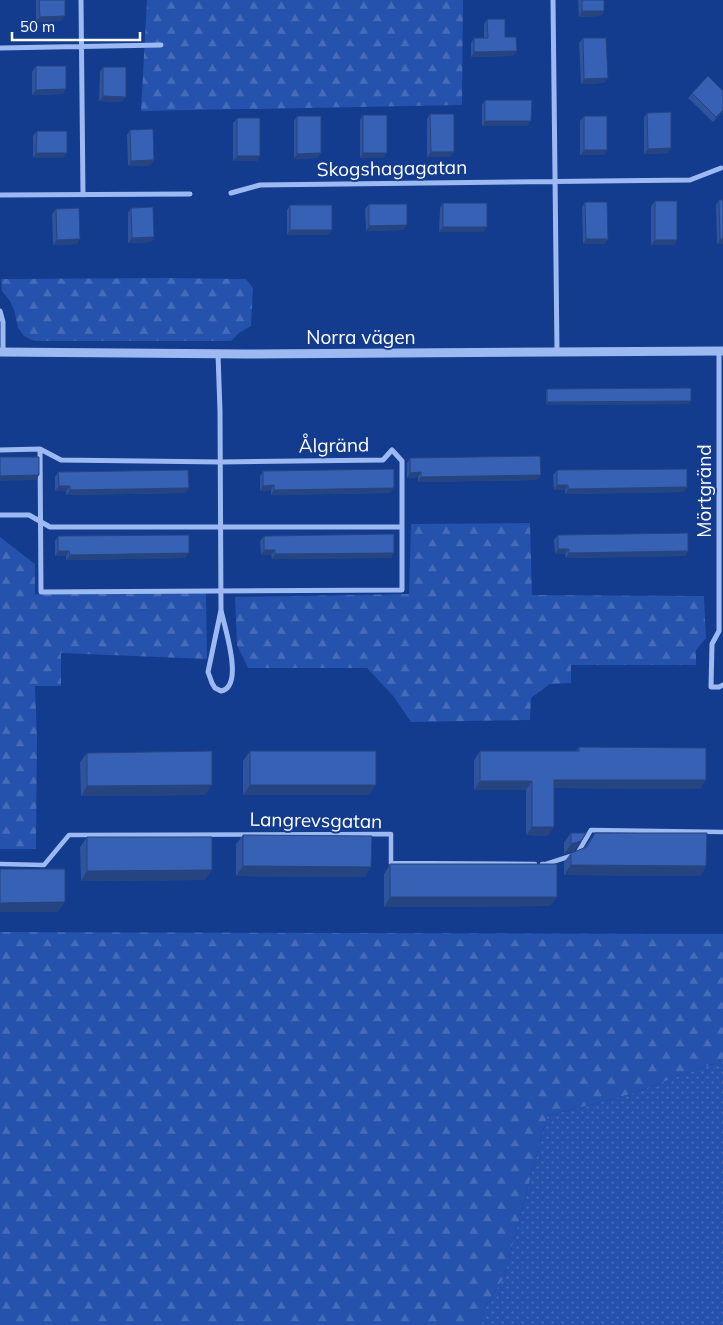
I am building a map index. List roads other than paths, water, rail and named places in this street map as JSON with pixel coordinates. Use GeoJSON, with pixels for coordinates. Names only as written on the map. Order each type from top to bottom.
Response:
{"type":"FeatureCollection","features":[{"type":"Feature","properties":{"kind":"street"},"geometry":{"type":"LineString","coordinates":[[81,0],[83,195]]}},
{"type":"Feature","properties":{"kind":"street"},"geometry":{"type":"LineString","coordinates":[[553,0],[557,351]]}},
{"type":"Feature","properties":{"kind":"street"},"geometry":{"type":"LineString","coordinates":[[0,48],[161,46]]}},
{"type":"Feature","properties":{"kind":"street","name":"Skogshagagatan"},"geometry":{"type":"LineString","coordinates":[[231,193],[260,185],[556,180],[690,180],[721,168]]}},
{"type":"Feature","properties":{"kind":"street"},"geometry":{"type":"LineString","coordinates":[[0,195],[190,194]]}},
{"type":"Feature","properties":{"kind":"street"},"geometry":{"type":"LineString","coordinates":[[0,311],[3,322],[2,352]]}},
{"type":"Feature","properties":{"kind":"street","name":"Norra vägen"},"geometry":{"type":"LineString","coordinates":[[2,352],[721,351]]}},
{"type":"Feature","properties":{"kind":"street","name":"Mörtgränd"},"geometry":{"type":"LineString","coordinates":[[721,351],[721,634],[712,644],[711,687],[723,685]]}},
{"type":"Feature","properties":{"kind":"street"},"geometry":{"type":"LineString","coordinates":[[218,353],[221,462],[221,610],[233,672],[231,684],[226,690],[221,691],[215,688],[208,672],[221,610]]}},
{"type":"Feature","properties":{"kind":"street"},"geometry":{"type":"LineString","coordinates":[[0,450],[40,449]]}},
{"type":"Feature","properties":{"kind":"street","name":"Ålgränd"},"geometry":{"type":"LineString","coordinates":[[40,449],[60,460],[221,462],[383,460],[392,450],[402,461],[402,590],[41,592],[40,449]]}},
{"type":"Feature","properties":{"kind":"street"},"geometry":{"type":"LineString","coordinates":[[0,515],[29,515],[42,521],[50,528],[402,526]]}},
{"type":"Feature","properties":{"kind":"street","name":"Langrevsgatan"},"geometry":{"type":"LineString","coordinates":[[0,864],[44,865],[69,835],[390,834],[391,863],[546,864],[577,854],[591,830],[723,832]]}}]}
